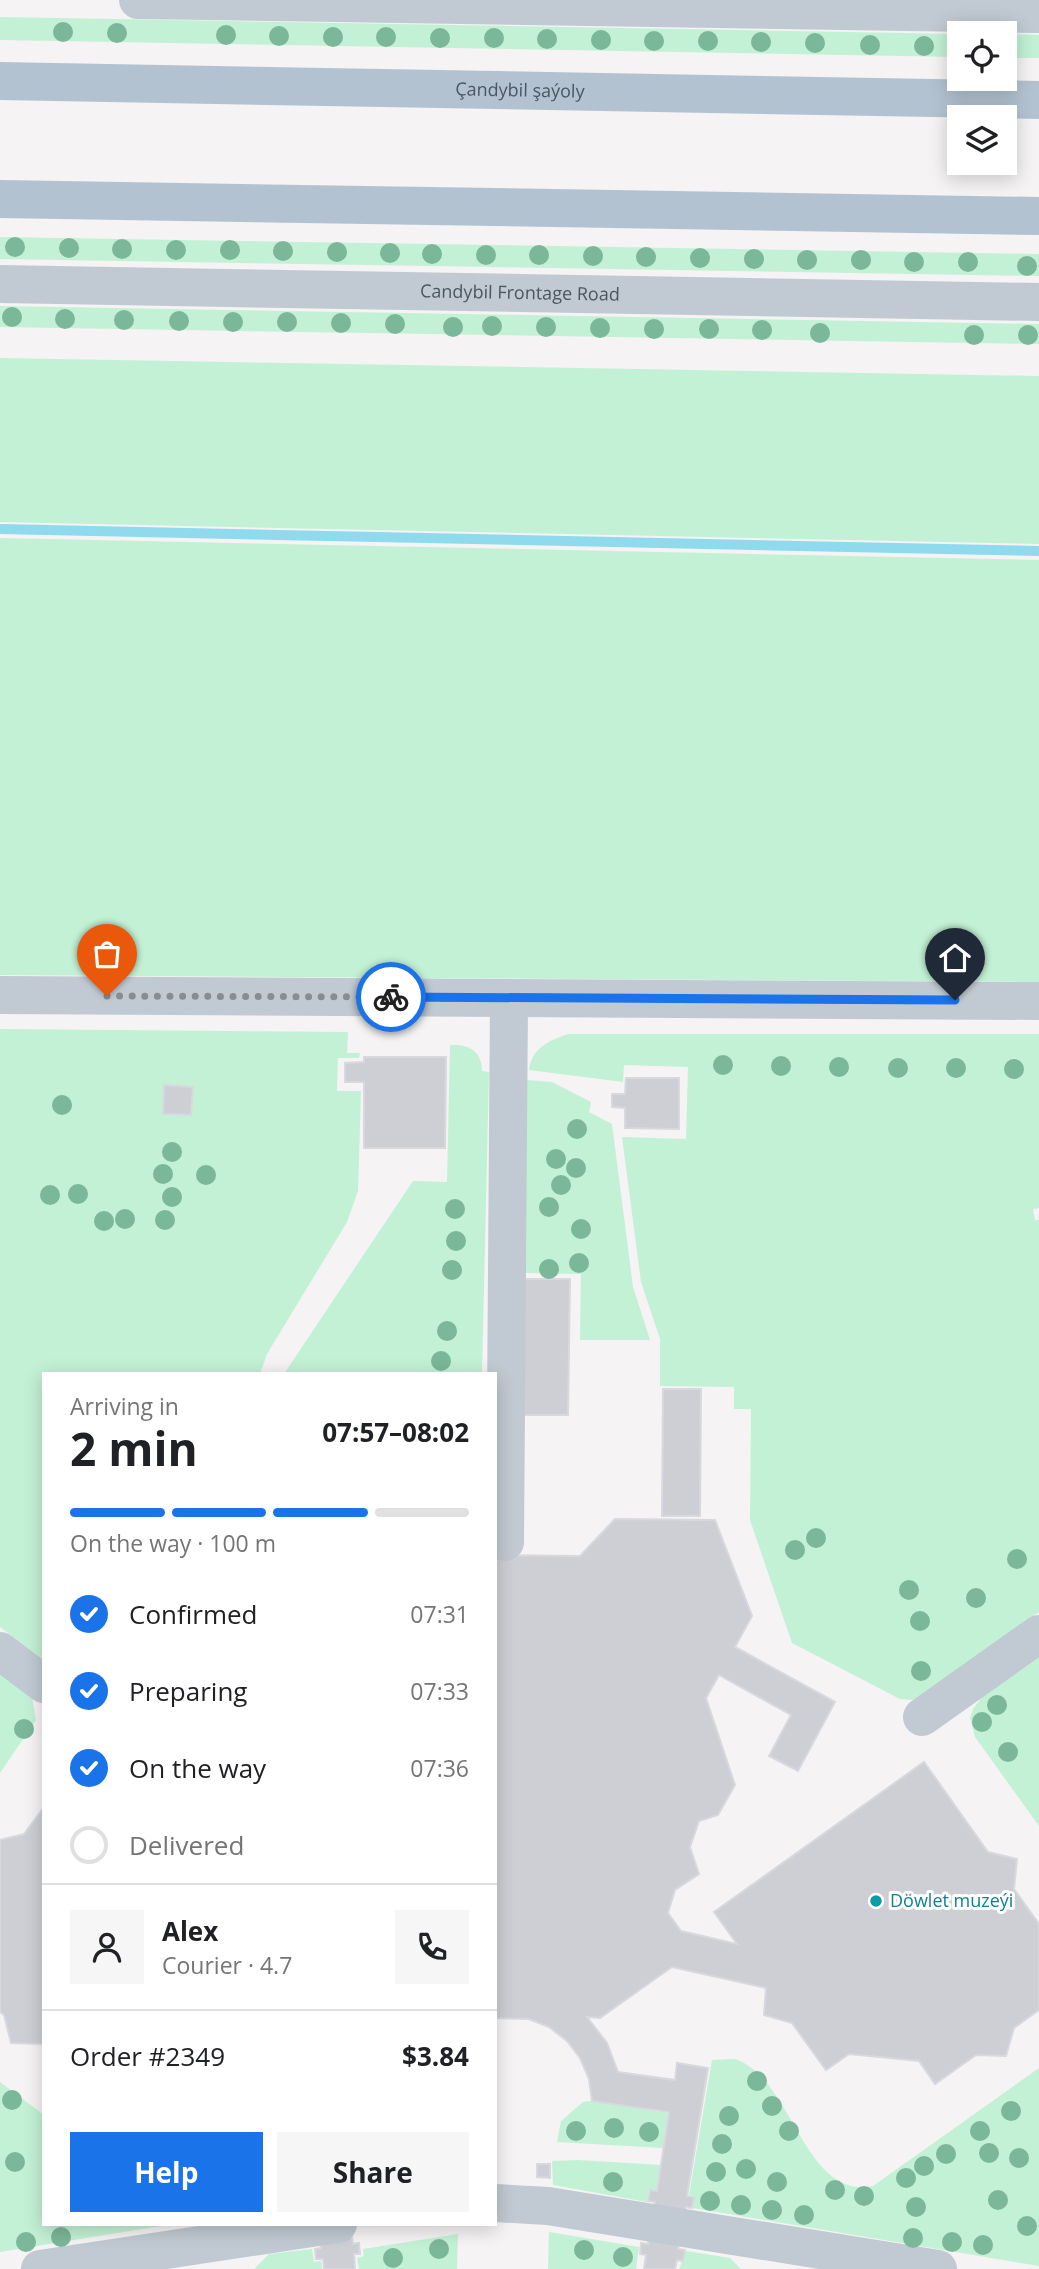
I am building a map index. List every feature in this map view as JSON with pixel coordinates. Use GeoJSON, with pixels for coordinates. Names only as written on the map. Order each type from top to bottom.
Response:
{"type":"FeatureCollection","features":[{"type":"Feature","properties":{"kind":"main road","name":"Çandybil şaýoly"},"geometry":{"type":"LineString","coordinates":[[0,81],[1039,100]]}},
{"type":"Feature","properties":{"kind":"main road"},"geometry":{"type":"LineString","coordinates":[[0,199],[1039,216]]}},
{"type":"Feature","properties":{"kind":"street"},"geometry":{"type":"LineString","coordinates":[[138,0],[1039,14]]}},
{"type":"Feature","properties":{"kind":"street","name":"Candybil Frontage Road"},"geometry":{"type":"LineString","coordinates":[[0,284],[1039,302]]}},
{"type":"Feature","properties":{"kind":"street"},"geometry":{"type":"LineString","coordinates":[[0,995],[1039,1001]]}},
{"type":"Feature","properties":{"kind":"street"},"geometry":{"type":"LineString","coordinates":[[505,1542],[509,998]]}},
{"type":"Feature","properties":{"kind":"street"},"geometry":{"type":"LineString","coordinates":[[922,1717],[1039,1634]]}},
{"type":"Feature","properties":{"kind":"street"},"geometry":{"type":"LineString","coordinates":[[0,1651],[42,1682]]}},
{"type":"Feature","properties":{"kind":"street"},"geometry":{"type":"LineString","coordinates":[[497,2203],[548,2206],[938,2269]]}},
{"type":"Feature","properties":{"kind":"street"},"geometry":{"type":"LineString","coordinates":[[40,2269],[324,2226]]}},
{"type":"Feature","properties":{"kind":"street"},"geometry":{"type":"LineString","coordinates":[[221,2269],[249,2237]]}},
{"type":"Feature","properties":{"kind":"street"},"geometry":{"type":"LineString","coordinates":[[746,2238],[775,2269]]}},
{"type":"Feature","properties":{"kind":"green space"},"geometry":{"type":"Polygon","coordinates":[[[0,17],[947,34],[947,57],[0,40],[0,17]]]}},
{"type":"Feature","properties":{"kind":"green space"},"geometry":{"type":"Polygon","coordinates":[[[1017,34],[1039,35],[1039,58],[1017,58],[1017,34]]]}},
{"type":"Feature","properties":{"kind":"green space"},"geometry":{"type":"Polygon","coordinates":[[[0,237],[1039,254],[1039,276],[0,259],[0,237]]]}},
{"type":"Feature","properties":{"kind":"green space"},"geometry":{"type":"Polygon","coordinates":[[[0,306],[1039,324],[1039,344],[0,327],[0,306]]]}},
{"type":"Feature","properties":{"kind":"green space"},"geometry":{"type":"Polygon","coordinates":[[[0,358],[1039,376],[1039,544],[0,522],[0,358]]]}},
{"type":"Feature","properties":{"kind":"green space"},"geometry":{"type":"Polygon","coordinates":[[[0,538],[1039,560],[1039,982],[0,975],[0,538]]]}},
{"type":"Feature","properties":{"kind":"green space"},"geometry":{"type":"Polygon","coordinates":[[[0,1029],[348,1032],[347,1053],[360,1053],[359,1058],[338,1058],[337,1091],[361,1091],[358,1191],[347,1222],[267,1354],[261,1372],[42,1372],[42,1658],[0,1627],[0,1029]]]}},
{"type":"Feature","properties":{"kind":"green space"},"geometry":{"type":"Polygon","coordinates":[[[568,1034],[1039,1034],[1039,1208],[1033,1209],[1035,1220],[1039,1220],[1039,1612],[925,1695],[912,1700],[900,1699],[792,1643],[750,1520],[751,1409],[734,1409],[734,1387],[660,1386],[660,1339],[641,1282],[622,1137],[686,1139],[688,1067],[624,1065],[623,1082],[529,1070],[534,1056],[542,1046],[568,1034]]]}},
{"type":"Feature","properties":{"kind":"green space"},"geometry":{"type":"Polygon","coordinates":[[[450,1045],[473,1050],[480,1058],[482,1071],[489,1072],[482,1372],[285,1372],[413,1181],[447,1182],[450,1045]]]}},
{"type":"Feature","properties":{"kind":"green space"},"geometry":{"type":"Polygon","coordinates":[[[527,1080],[552,1082],[591,1102],[589,1112],[612,1124],[633,1287],[650,1340],[580,1340],[581,1274],[525,1273],[527,1080]]]}},
{"type":"Feature","properties":{"kind":"green space"},"geometry":{"type":"Polygon","coordinates":[[[1039,1656],[1039,1826],[975,1737],[970,1718],[983,1696],[1039,1656]]]}},
{"type":"Feature","properties":{"kind":"green space"},"geometry":{"type":"Polygon","coordinates":[[[0,1671],[32,1697],[36,1720],[0,1773],[0,1671]]]}},
{"type":"Feature","properties":{"kind":"green space"},"geometry":{"type":"Polygon","coordinates":[[[735,2059],[755,2071],[771,2089],[814,2157],[830,2175],[850,2186],[873,2186],[1039,2068],[1039,2266],[693,2208],[694,2196],[689,2195],[712,2060],[735,2059]]]}},
{"type":"Feature","properties":{"kind":"green space"},"geometry":{"type":"Polygon","coordinates":[[[0,2082],[42,2114],[42,2226],[161,2226],[0,2252],[0,2082]]]}},
{"type":"Feature","properties":{"kind":"green space"},"geometry":{"type":"Polygon","coordinates":[[[583,2102],[668,2113],[663,2148],[557,2142],[561,2121],[583,2102]]]}},
{"type":"Feature","properties":{"kind":"green space"},"geometry":{"type":"Polygon","coordinates":[[[552,2161],[661,2165],[656,2190],[649,2189],[647,2202],[553,2185],[552,2161]]]}},
{"type":"Feature","properties":{"kind":"green space"},"geometry":{"type":"Polygon","coordinates":[[[549,2232],[639,2247],[636,2269],[548,2269],[549,2232]]]}},
{"type":"Feature","properties":{"kind":"green space"},"geometry":{"type":"Polygon","coordinates":[[[458,2234],[457,2269],[359,2269],[357,2258],[364,2256],[363,2249],[458,2234]]]}},
{"type":"Feature","properties":{"kind":"green space"},"geometry":{"type":"Polygon","coordinates":[[[312,2249],[314,2262],[321,2261],[322,2269],[254,2269],[269,2254],[312,2249]]]}},
{"type":"Feature","properties":{"kind":"green space"},"geometry":{"type":"Polygon","coordinates":[[[686,2251],[730,2258],[741,2269],[679,2269],[686,2251]]]}},
{"type":"Feature","properties":{"kind":"building"},"geometry":{"type":"Polygon","coordinates":[[[364,1057],[446,1057],[445,1148],[364,1148],[364,1082],[345,1082],[345,1063],[364,1062],[364,1057]]]}},
{"type":"Feature","properties":{"kind":"building"},"geometry":{"type":"Polygon","coordinates":[[[626,1078],[679,1078],[679,1129],[625,1128],[625,1108],[612,1107],[612,1094],[625,1094],[626,1078]]]}},
{"type":"Feature","properties":{"kind":"building"},"geometry":{"type":"Polygon","coordinates":[[[164,1085],[193,1087],[191,1115],[163,1114],[164,1085]]]}},
{"type":"Feature","properties":{"kind":"building"},"geometry":{"type":"Polygon","coordinates":[[[524,1279],[570,1279],[568,1415],[522,1415],[524,1279]]]}},
{"type":"Feature","properties":{"kind":"building"},"geometry":{"type":"Polygon","coordinates":[[[663,1389],[701,1389],[700,1516],[662,1516],[663,1389]]]}},
{"type":"Feature","properties":{"kind":"building","name":"Döwlet muzeýi"},"geometry":{"type":"Polygon","coordinates":[[[615,1519],[715,1520],[752,1616],[735,1647],[835,1702],[798,1771],[769,1756],[791,1715],[719,1675],[706,1698],[735,1785],[718,1815],[699,1821],[690,1847],[699,1874],[675,1890],[668,1913],[681,1931],[737,1944],[714,1912],[924,1762],[988,1852],[1017,1859],[1014,1889],[1039,1924],[1039,2010],[1014,2028],[1006,2056],[976,2055],[935,2084],[919,2061],[849,2054],[826,2070],[792,2023],[764,2015],[766,1988],[672,1967],[600,2018],[587,2017],[607,2043],[618,2072],[675,2080],[677,2063],[708,2068],[687,2196],[694,2197],[692,2208],[686,2207],[678,2249],[685,2250],[683,2261],[677,2260],[675,2269],[644,2269],[646,2255],[640,2254],[641,2243],[648,2244],[655,2202],[648,2201],[650,2190],[657,2191],[669,2112],[592,2101],[589,2079],[580,2058],[567,2041],[549,2027],[529,2019],[497,2018],[497,1555],[580,1556],[615,1519]]]}},
{"type":"Feature","properties":{"kind":"building"},"geometry":{"type":"Polygon","coordinates":[[[42,1810],[42,2044],[11,2043],[4,2015],[0,2012],[0,1840],[24,1834],[42,1810]]]}},
{"type":"Feature","properties":{"kind":"building"},"geometry":{"type":"Polygon","coordinates":[[[537,2164],[550,2164],[550,2178],[537,2177],[537,2164]]]}},
{"type":"Feature","properties":{"kind":"building"},"geometry":{"type":"Polygon","coordinates":[[[318,2226],[350,2226],[353,2244],[359,2243],[360,2254],[354,2254],[355,2269],[324,2269],[323,2259],[316,2259],[315,2249],[321,2248],[318,2226]]]}},
{"type":"Feature","properties":{"kind":"waterway"},"geometry":{"type":"LineString","coordinates":[[0,529],[1039,551]]}},
{"type":"Feature","properties":{"kind":"way so far"},"geometry":{"type":"LineString","coordinates":[[107,996],[391,997]]}},
{"type":"Feature","properties":{"kind":"place","name":"Döwlet muzeýi"},"geometry":{"type":"Point","coordinates":[876,1901]}},
{"type":"Feature","properties":{"kind":"route"},"geometry":{"type":"LineString","coordinates":[[391,997],[955,1000]]}}]}
